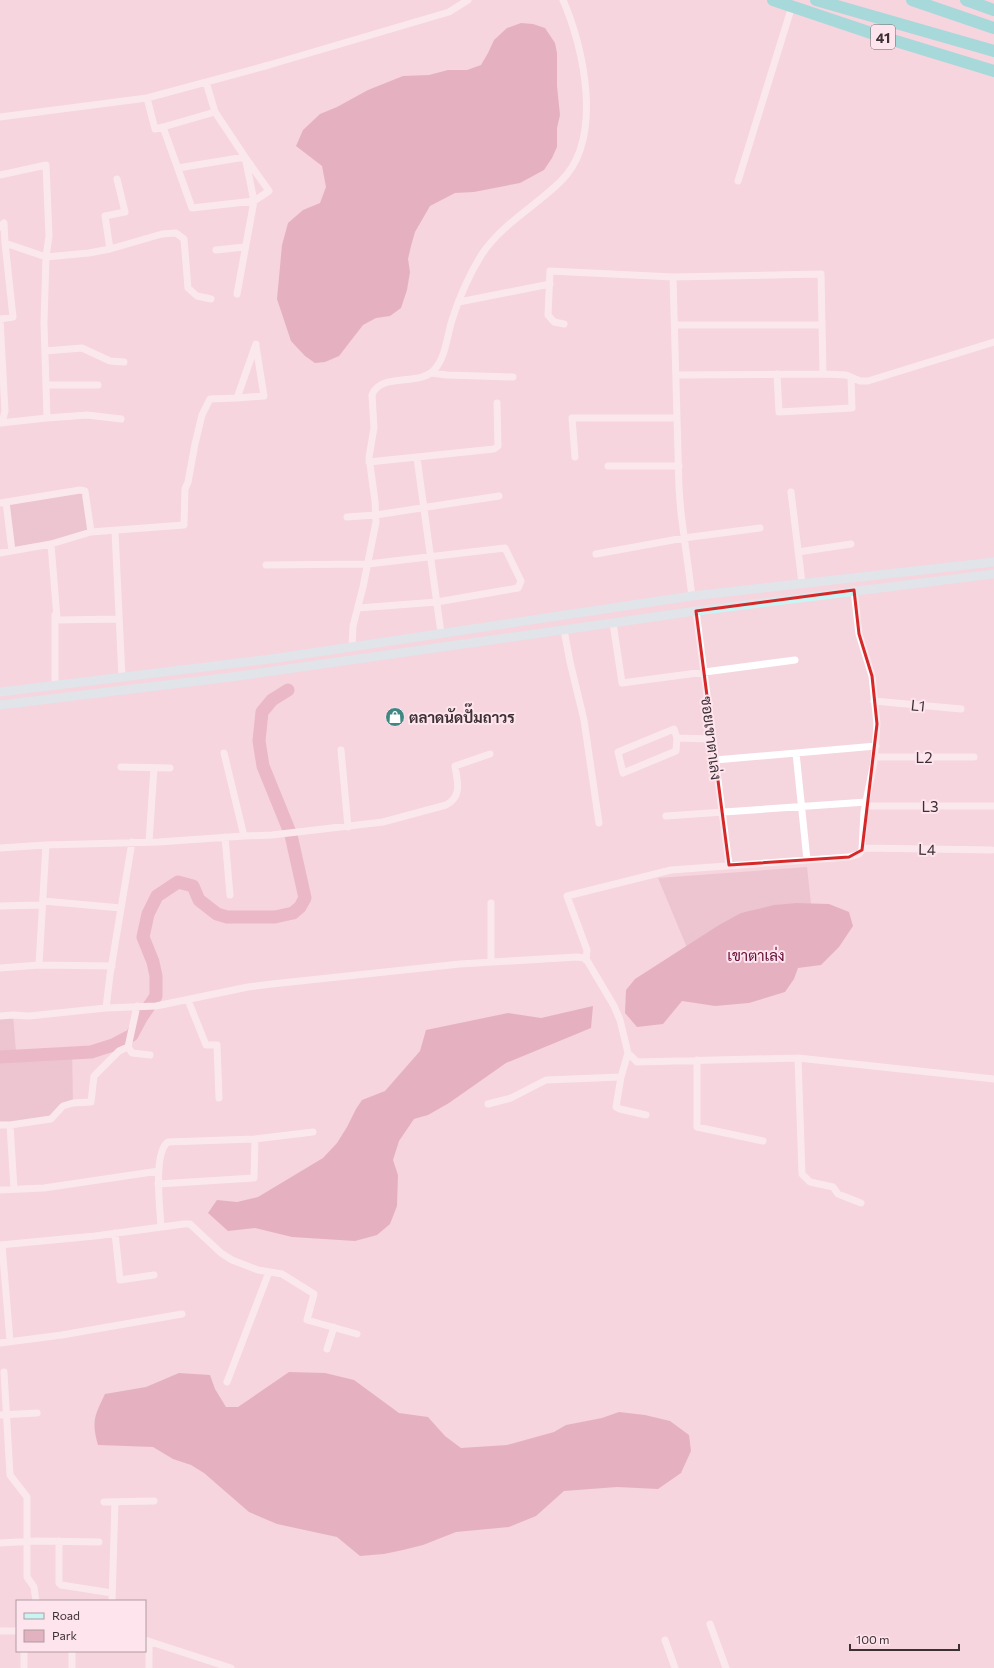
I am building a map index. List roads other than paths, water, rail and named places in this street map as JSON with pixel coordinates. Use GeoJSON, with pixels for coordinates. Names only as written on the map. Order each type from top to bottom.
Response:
{"type":"FeatureCollection","features":[{"type":"Feature","properties":{"kind":"highway","name":"41"},"geometry":{"type":"LineString","coordinates":[[773,0],[886,38],[994,71]]}},
{"type":"Feature","properties":{"kind":"highway","name":"41"},"geometry":{"type":"LineString","coordinates":[[816,0],[994,50]]}},
{"type":"Feature","properties":{"kind":"highway"},"geometry":{"type":"LineString","coordinates":[[830,0],[893,21]]}},
{"type":"Feature","properties":{"kind":"highway"},"geometry":{"type":"LineString","coordinates":[[912,0],[994,28]]}},
{"type":"Feature","properties":{"kind":"highway"},"geometry":{"type":"LineString","coordinates":[[966,0],[994,10]]}},
{"type":"Feature","properties":{"kind":"main road"},"geometry":{"type":"LineString","coordinates":[[0,692],[352,647],[692,596],[994,562]]}},
{"type":"Feature","properties":{"kind":"main road"},"geometry":{"type":"LineString","coordinates":[[0,705],[231,677],[854,590],[994,574]]}},
{"type":"Feature","properties":{"kind":"street"},"geometry":{"type":"LineString","coordinates":[[0,118],[147,98],[449,12],[468,0]]}},
{"type":"Feature","properties":{"kind":"street"},"geometry":{"type":"LineString","coordinates":[[352,647],[353,626],[368,564],[376,515],[369,462],[370,448],[373,439],[372,395],[374,390],[380,384],[422,377],[435,370],[442,357],[459,302],[471,272],[492,241],[508,225],[562,180],[572,168],[582,145],[585,122],[584,77],[572,22],[563,0]]}},
{"type":"Feature","properties":{"kind":"street"},"geometry":{"type":"LineString","coordinates":[[738,181],[792,6]]}},
{"type":"Feature","properties":{"kind":"street"},"geometry":{"type":"LineString","coordinates":[[163,127],[192,208],[254,201],[269,191],[215,112],[206,82]]}},
{"type":"Feature","properties":{"kind":"street"},"geometry":{"type":"LineString","coordinates":[[147,98],[155,129],[215,112]]}},
{"type":"Feature","properties":{"kind":"street"},"geometry":{"type":"LineString","coordinates":[[178,168],[245,157]]}},
{"type":"Feature","properties":{"kind":"street"},"geometry":{"type":"LineString","coordinates":[[237,294],[254,201],[245,157]]}},
{"type":"Feature","properties":{"kind":"street"},"geometry":{"type":"LineString","coordinates":[[0,174],[46,165],[49,236],[46,257],[44,323],[47,418]]}},
{"type":"Feature","properties":{"kind":"street"},"geometry":{"type":"LineString","coordinates":[[110,249],[105,216],[125,212],[117,179]]}},
{"type":"Feature","properties":{"kind":"street"},"geometry":{"type":"LineString","coordinates":[[0,227],[4,223],[13,317],[0,319],[5,411],[1,423],[87,415],[121,418]]}},
{"type":"Feature","properties":{"kind":"street"},"geometry":{"type":"LineString","coordinates":[[5,243],[46,257],[89,254],[162,234],[176,234],[182,236],[184,242],[188,288],[197,296],[211,299]]}},
{"type":"Feature","properties":{"kind":"street"},"geometry":{"type":"LineString","coordinates":[[216,250],[245,248]]}},
{"type":"Feature","properties":{"kind":"street"},"geometry":{"type":"LineString","coordinates":[[564,324],[554,322],[548,315],[550,271],[673,277],[821,274],[823,374]]}},
{"type":"Feature","properties":{"kind":"street"},"geometry":{"type":"LineString","coordinates":[[673,277],[681,513],[692,596]]}},
{"type":"Feature","properties":{"kind":"street"},"geometry":{"type":"LineString","coordinates":[[459,302],[550,284]]}},
{"type":"Feature","properties":{"kind":"street"},"geometry":{"type":"LineString","coordinates":[[675,325],[822,325]]}},
{"type":"Feature","properties":{"kind":"street"},"geometry":{"type":"LineString","coordinates":[[676,376],[823,374],[846,375],[860,381],[868,381],[994,342]]}},
{"type":"Feature","properties":{"kind":"street"},"geometry":{"type":"LineString","coordinates":[[0,553],[51,544],[91,532],[184,525],[185,489],[188,482],[202,415],[210,399],[237,398],[264,396],[256,344],[237,398]]}},
{"type":"Feature","properties":{"kind":"street"},"geometry":{"type":"LineString","coordinates":[[45,351],[82,348],[110,361],[124,362]]}},
{"type":"Feature","properties":{"kind":"street"},"geometry":{"type":"LineString","coordinates":[[431,373],[447,375],[513,377]]}},
{"type":"Feature","properties":{"kind":"street"},"geometry":{"type":"LineString","coordinates":[[777,374],[779,412],[852,408],[851,377]]}},
{"type":"Feature","properties":{"kind":"street"},"geometry":{"type":"LineString","coordinates":[[46,385],[98,385]]}},
{"type":"Feature","properties":{"kind":"street"},"geometry":{"type":"LineString","coordinates":[[369,462],[494,449],[497,447],[498,440],[498,403]]}},
{"type":"Feature","properties":{"kind":"street"},"geometry":{"type":"LineString","coordinates":[[575,457],[572,418],[677,418]]}},
{"type":"Feature","properties":{"kind":"street"},"geometry":{"type":"LineString","coordinates":[[417,458],[441,633]]}},
{"type":"Feature","properties":{"kind":"street"},"geometry":{"type":"LineString","coordinates":[[608,466],[679,466]]}},
{"type":"Feature","properties":{"kind":"street"},"geometry":{"type":"LineString","coordinates":[[12,551],[3,502],[80,490],[85,491],[91,532]]}},
{"type":"Feature","properties":{"kind":"street"},"geometry":{"type":"LineString","coordinates":[[791,492],[802,583]]}},
{"type":"Feature","properties":{"kind":"street"},"geometry":{"type":"LineString","coordinates":[[347,516],[376,515],[499,496]]}},
{"type":"Feature","properties":{"kind":"street"},"geometry":{"type":"LineString","coordinates":[[596,554],[684,538],[760,528]]}},
{"type":"Feature","properties":{"kind":"street"},"geometry":{"type":"LineString","coordinates":[[115,531],[122,677]]}},
{"type":"Feature","properties":{"kind":"street"},"geometry":{"type":"LineString","coordinates":[[51,544],[55,615],[55,685]]}},
{"type":"Feature","properties":{"kind":"street"},"geometry":{"type":"LineString","coordinates":[[798,552],[851,544]]}},
{"type":"Feature","properties":{"kind":"street"},"geometry":{"type":"LineString","coordinates":[[266,565],[368,564],[504,548],[521,580],[518,588],[437,602],[358,608]]}},
{"type":"Feature","properties":{"kind":"street"},"geometry":{"type":"LineString","coordinates":[[854,590],[859,634],[872,676],[877,724],[875,757],[866,804],[862,848],[859,854],[849,858],[729,865],[664,871],[567,896],[587,950],[586,960],[614,1006],[620,1020],[628,1053],[637,1062],[798,1058],[994,1079]]}},
{"type":"Feature","properties":{"kind":"street","name":"ซอยเขาตาเล่ง"},"geometry":{"type":"LineString","coordinates":[[696,611],[729,865]]}},
{"type":"Feature","properties":{"kind":"street"},"geometry":{"type":"LineString","coordinates":[[55,615],[59,620],[119,619]]}},
{"type":"Feature","properties":{"kind":"street"},"geometry":{"type":"LineString","coordinates":[[613,623],[622,683],[795,660]]}},
{"type":"Feature","properties":{"kind":"street"},"geometry":{"type":"LineString","coordinates":[[564,630],[584,720],[598,822]]}},
{"type":"Feature","properties":{"kind":"street","name":"L1"},"geometry":{"type":"LineString","coordinates":[[874,701],[962,709]]}},
{"type":"Feature","properties":{"kind":"street"},"geometry":{"type":"LineString","coordinates":[[674,729],[677,738],[676,751],[624,772],[618,752],[674,729]]}},
{"type":"Feature","properties":{"kind":"street"},"geometry":{"type":"LineString","coordinates":[[677,738],[713,739]]}},
{"type":"Feature","properties":{"kind":"street"},"geometry":{"type":"LineString","coordinates":[[715,760],[876,746]]}},
{"type":"Feature","properties":{"kind":"street"},"geometry":{"type":"LineString","coordinates":[[341,750],[348,827]]}},
{"type":"Feature","properties":{"kind":"street"},"geometry":{"type":"LineString","coordinates":[[224,753],[244,836]]}},
{"type":"Feature","properties":{"kind":"street"},"geometry":{"type":"LineString","coordinates":[[796,753],[807,860]]}},
{"type":"Feature","properties":{"kind":"street"},"geometry":{"type":"LineString","coordinates":[[0,848],[46,844],[149,842],[244,836],[272,836],[384,822],[452,802],[457,795],[455,766],[490,754]]}},
{"type":"Feature","properties":{"kind":"street","name":"L2"},"geometry":{"type":"LineString","coordinates":[[875,757],[974,757]]}},
{"type":"Feature","properties":{"kind":"street"},"geometry":{"type":"LineString","coordinates":[[121,767],[170,768]]}},
{"type":"Feature","properties":{"kind":"street"},"geometry":{"type":"LineString","coordinates":[[149,842],[154,768]]}},
{"type":"Feature","properties":{"kind":"street","name":"L3"},"geometry":{"type":"LineString","coordinates":[[666,816],[866,804],[994,806]]}},
{"type":"Feature","properties":{"kind":"street"},"geometry":{"type":"LineString","coordinates":[[225,837],[230,895]]}},
{"type":"Feature","properties":{"kind":"street"},"geometry":{"type":"LineString","coordinates":[[106,1008],[132,842]]}},
{"type":"Feature","properties":{"kind":"street"},"geometry":{"type":"LineString","coordinates":[[39,965],[46,844]]}},
{"type":"Feature","properties":{"kind":"street","name":"L4"},"geometry":{"type":"LineString","coordinates":[[862,848],[992,850]]}},
{"type":"Feature","properties":{"kind":"street"},"geometry":{"type":"LineString","coordinates":[[491,902],[491,962]]}},
{"type":"Feature","properties":{"kind":"street"},"geometry":{"type":"LineString","coordinates":[[0,906],[42,903],[121,908]]}},
{"type":"Feature","properties":{"kind":"street"},"geometry":{"type":"LineString","coordinates":[[0,1016],[29,1016],[106,1008],[156,1006],[248,987],[491,962],[567,957],[577,957],[586,960]]}},
{"type":"Feature","properties":{"kind":"street"},"geometry":{"type":"LineString","coordinates":[[0,968],[39,965],[112,966]]}},
{"type":"Feature","properties":{"kind":"street"},"geometry":{"type":"LineString","coordinates":[[188,1000],[206,1045],[217,1045],[219,1098]]}},
{"type":"Feature","properties":{"kind":"street"},"geometry":{"type":"LineString","coordinates":[[139,1007],[132,1028],[129,1044],[132,1054],[150,1055]]}},
{"type":"Feature","properties":{"kind":"street"},"geometry":{"type":"LineString","coordinates":[[0,1125],[51,1119],[63,1106],[73,1103],[92,1102],[94,1076],[119,1051],[129,1044]]}},
{"type":"Feature","properties":{"kind":"street"},"geometry":{"type":"LineString","coordinates":[[628,1053],[620,1077],[616,1107],[646,1115]]}},
{"type":"Feature","properties":{"kind":"street"},"geometry":{"type":"LineString","coordinates":[[798,1058],[802,1174],[810,1182],[833,1187],[838,1194],[861,1203]]}},
{"type":"Feature","properties":{"kind":"street"},"geometry":{"type":"LineString","coordinates":[[697,1060],[697,1127],[762,1141]]}},
{"type":"Feature","properties":{"kind":"street"},"geometry":{"type":"LineString","coordinates":[[488,1104],[512,1098],[546,1080],[620,1077]]}},
{"type":"Feature","properties":{"kind":"street"},"geometry":{"type":"LineString","coordinates":[[10,1125],[14,1189]]}},
{"type":"Feature","properties":{"kind":"street"},"geometry":{"type":"LineString","coordinates":[[161,1226],[158,1184],[164,1144],[168,1142],[255,1139],[313,1132]]}},
{"type":"Feature","properties":{"kind":"street"},"geometry":{"type":"LineString","coordinates":[[158,1184],[254,1178],[255,1139]]}},
{"type":"Feature","properties":{"kind":"street"},"geometry":{"type":"LineString","coordinates":[[0,1190],[44,1188],[159,1171]]}},
{"type":"Feature","properties":{"kind":"street"},"geometry":{"type":"LineString","coordinates":[[10,1341],[1,1245],[115,1233],[161,1226],[190,1224],[221,1253],[232,1260],[269,1272],[282,1274],[314,1294],[307,1320],[356,1334]]}},
{"type":"Feature","properties":{"kind":"street"},"geometry":{"type":"LineString","coordinates":[[115,1233],[120,1280],[154,1275]]}},
{"type":"Feature","properties":{"kind":"street"},"geometry":{"type":"LineString","coordinates":[[227,1382],[269,1272]]}},
{"type":"Feature","properties":{"kind":"street"},"geometry":{"type":"LineString","coordinates":[[0,1343],[182,1314]]}},
{"type":"Feature","properties":{"kind":"street"},"geometry":{"type":"LineString","coordinates":[[327,1349],[334,1327]]}},
{"type":"Feature","properties":{"kind":"street"},"geometry":{"type":"LineString","coordinates":[[4,1372],[3,1415],[10,1475],[27,1497],[27,1577],[34,1587],[36,1600]]}},
{"type":"Feature","properties":{"kind":"street"},"geometry":{"type":"LineString","coordinates":[[3,1415],[37,1413]]}},
{"type":"Feature","properties":{"kind":"street"},"geometry":{"type":"LineString","coordinates":[[104,1502],[154,1501]]}},
{"type":"Feature","properties":{"kind":"street"},"geometry":{"type":"LineString","coordinates":[[112,1600],[115,1502]]}},
{"type":"Feature","properties":{"kind":"street"},"geometry":{"type":"LineString","coordinates":[[0,1543],[27,1541],[99,1542]]}},
{"type":"Feature","properties":{"kind":"street"},"geometry":{"type":"LineString","coordinates":[[59,1541],[59,1583],[61,1585],[112,1593]]}},
{"type":"Feature","properties":{"kind":"street"},"geometry":{"type":"LineString","coordinates":[[710,1624],[726,1668]]}},
{"type":"Feature","properties":{"kind":"street"},"geometry":{"type":"LineString","coordinates":[[0,1631],[16,1631]]}},
{"type":"Feature","properties":{"kind":"street"},"geometry":{"type":"LineString","coordinates":[[665,1640],[676,1668]]}},
{"type":"Feature","properties":{"kind":"street"},"geometry":{"type":"LineString","coordinates":[[149,1668],[147,1641],[212,1665],[231,1668]]}},
{"type":"Feature","properties":{"kind":"street"},"geometry":{"type":"LineString","coordinates":[[24,1652],[24,1668]]}},
{"type":"Feature","properties":{"kind":"street"},"geometry":{"type":"LineString","coordinates":[[72,1652],[72,1668]]}},
{"type":"Feature","properties":{"kind":"waterway"},"geometry":{"type":"LineString","coordinates":[[0,1057],[91,1052],[113,1045],[132,1035],[141,1018],[156,996],[156,976],[153,962],[143,937],[148,914],[157,896],[178,882],[193,886],[199,900],[217,914],[227,917],[275,917],[293,913],[300,907],[305,898],[291,835],[263,766],[259,741],[262,712],[272,700],[288,690]]}},
{"type":"Feature","properties":{"kind":"place","name":"ตลาดนัดปั๊มถาวร"},"geometry":{"type":"Point","coordinates":[395,717]}},
{"type":"Feature","properties":{"kind":"park label","name":"เขาตาเล่ง"},"geometry":{"type":"Point","coordinates":[756,955]}}]}
